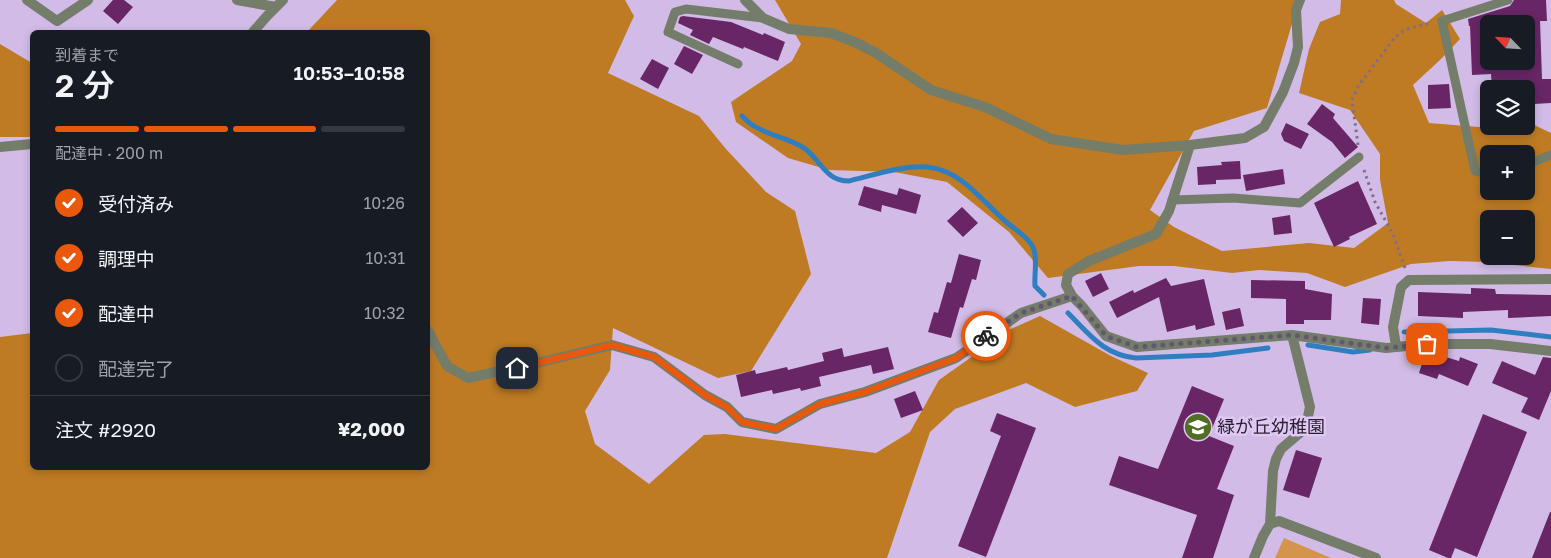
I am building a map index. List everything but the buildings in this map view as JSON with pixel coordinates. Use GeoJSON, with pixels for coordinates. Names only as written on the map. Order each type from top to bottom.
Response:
{"type":"FeatureCollection","features":[{"type":"Feature","properties":{"kind":"street"},"geometry":{"type":"LineString","coordinates":[[27,0],[57,21],[88,0]]}},
{"type":"Feature","properties":{"kind":"street"},"geometry":{"type":"LineString","coordinates":[[237,0],[280,4]]}},
{"type":"Feature","properties":{"kind":"street"},"geometry":{"type":"LineString","coordinates":[[746,0],[763,18],[789,29],[831,33],[858,43],[931,90],[984,107],[1051,139],[1123,150],[1245,138],[1264,127],[1283,92],[1294,63],[1298,47],[1296,10],[1300,0]]}},
{"type":"Feature","properties":{"kind":"street"},"geometry":{"type":"LineString","coordinates":[[255,30],[280,4]]}},
{"type":"Feature","properties":{"kind":"street"},"geometry":{"type":"LineString","coordinates":[[0,147],[30,144]]}},
{"type":"Feature","properties":{"kind":"street"},"geometry":{"type":"LineString","coordinates":[[1190,144],[1169,211],[1156,234],[1089,261],[1068,274],[1066,285],[1072,296],[1106,336],[1137,347],[1292,335],[1386,348],[1427,344],[1490,344],[1551,350]]}},
{"type":"Feature","properties":{"kind":"street"},"geometry":{"type":"LineString","coordinates":[[1396,346],[1393,327],[1401,287],[1409,280],[1551,278]]}},
{"type":"Feature","properties":{"kind":"street"},"geometry":{"type":"LineString","coordinates":[[430,335],[447,366],[468,378],[612,345],[634,350],[654,357],[705,395],[727,407],[742,422],[776,429],[820,404],[865,392],[956,358],[1021,313],[1072,296]]}},
{"type":"Feature","properties":{"kind":"street"},"geometry":{"type":"LineString","coordinates":[[1254,558],[1270,524],[1272,471],[1276,459],[1281,449],[1301,432],[1307,421],[1310,407],[1292,335]]}},
{"type":"Feature","properties":{"kind":"street"},"geometry":{"type":"LineString","coordinates":[[1270,524],[1279,521],[1376,558]]}},
{"type":"Feature","properties":{"kind":"lane"},"geometry":{"type":"LineString","coordinates":[[1480,172],[1475,171],[1442,21],[1508,0]]}},
{"type":"Feature","properties":{"kind":"lane"},"geometry":{"type":"LineString","coordinates":[[738,64],[668,32],[675,12],[686,9],[763,18]]}},
{"type":"Feature","properties":{"kind":"lane"},"geometry":{"type":"LineString","coordinates":[[1535,161],[1551,155]]}},
{"type":"Feature","properties":{"kind":"lane"},"geometry":{"type":"LineString","coordinates":[[1172,200],[1233,198],[1300,203],[1359,157]]}},
{"type":"Feature","properties":{"kind":"path"},"geometry":{"type":"LineString","coordinates":[[1409,280],[1393,234],[1375,202],[1359,157],[1352,100],[1359,85],[1395,37],[1406,29],[1442,21]]}},
{"type":"Feature","properties":{"kind":"shaded area"},"geometry":{"type":"Polygon","coordinates":[[[337,0],[625,0],[634,16],[608,73],[699,116],[726,149],[766,192],[795,211],[811,274],[751,371],[718,378],[613,328],[610,370],[585,411],[595,444],[649,484],[704,435],[725,434],[876,453],[910,432],[939,380],[1011,329],[1040,316],[1111,356],[1148,373],[1137,391],[1075,407],[1026,383],[955,409],[930,432],[887,558],[0,558],[0,337],[30,333],[30,470],[430,470],[430,30],[309,30],[337,0]]]}},
{"type":"Feature","properties":{"kind":"shaded area"},"geometry":{"type":"Polygon","coordinates":[[[775,0],[1299,0],[1267,108],[1194,131],[1150,210],[1174,227],[1222,251],[1309,243],[1354,248],[1388,223],[1380,180],[1380,154],[1350,110],[1299,93],[1309,49],[1320,22],[1340,14],[1341,0],[1394,0],[1396,4],[1426,23],[1442,10],[1460,39],[1413,85],[1429,123],[1480,127],[1480,135],[1535,135],[1535,125],[1551,133],[1551,269],[1513,265],[1535,265],[1535,210],[1480,210],[1480,262],[1450,261],[1411,264],[1345,287],[1307,273],[1259,270],[1232,273],[1174,266],[1139,266],[1048,278],[1009,232],[947,182],[894,172],[829,170],[788,158],[736,122],[731,102],[792,61],[801,44],[775,0]]]}},
{"type":"Feature","properties":{"kind":"shaded area"},"geometry":{"type":"Polygon","coordinates":[[[0,44],[30,62],[30,137],[0,137],[0,44]]]}},
{"type":"Feature","properties":{"kind":"shaded area"},"geometry":{"type":"Polygon","coordinates":[[[1284,538],[1331,558],[1275,558],[1284,538]]]}},
{"type":"Feature","properties":{"kind":"waterway"},"geometry":{"type":"LineString","coordinates":[[742,116],[760,129],[804,148],[829,174],[841,180],[849,181],[888,171],[918,167],[928,167],[951,174],[961,180],[1030,243],[1035,256],[1035,286],[1044,295]]}},
{"type":"Feature","properties":{"kind":"waterway"},"geometry":{"type":"LineString","coordinates":[[1068,313],[1098,343],[1115,353],[1136,358],[1212,355],[1268,348]]}},
{"type":"Feature","properties":{"kind":"waterway"},"geometry":{"type":"LineString","coordinates":[[1404,332],[1491,330],[1551,337]]}},
{"type":"Feature","properties":{"kind":"waterway"},"geometry":{"type":"LineString","coordinates":[[1308,345],[1353,352],[1370,350]]}},
{"type":"Feature","properties":{"kind":"way so far"},"geometry":{"type":"LineString","coordinates":[[986,336],[1021,313],[1072,296],[1106,336],[1137,347],[1274,335],[1292,335],[1386,348],[1427,344]]}},
{"type":"Feature","properties":{"kind":"place","name":"緑が丘幼稚園"},"geometry":{"type":"Point","coordinates":[1198,427]}},
{"type":"Feature","properties":{"kind":"route"},"geometry":{"type":"LineString","coordinates":[[517,368],[612,345],[634,350],[654,357],[705,395],[727,407],[742,422],[776,429],[820,404],[865,392],[914,372],[956,358],[986,336]]}}]}
